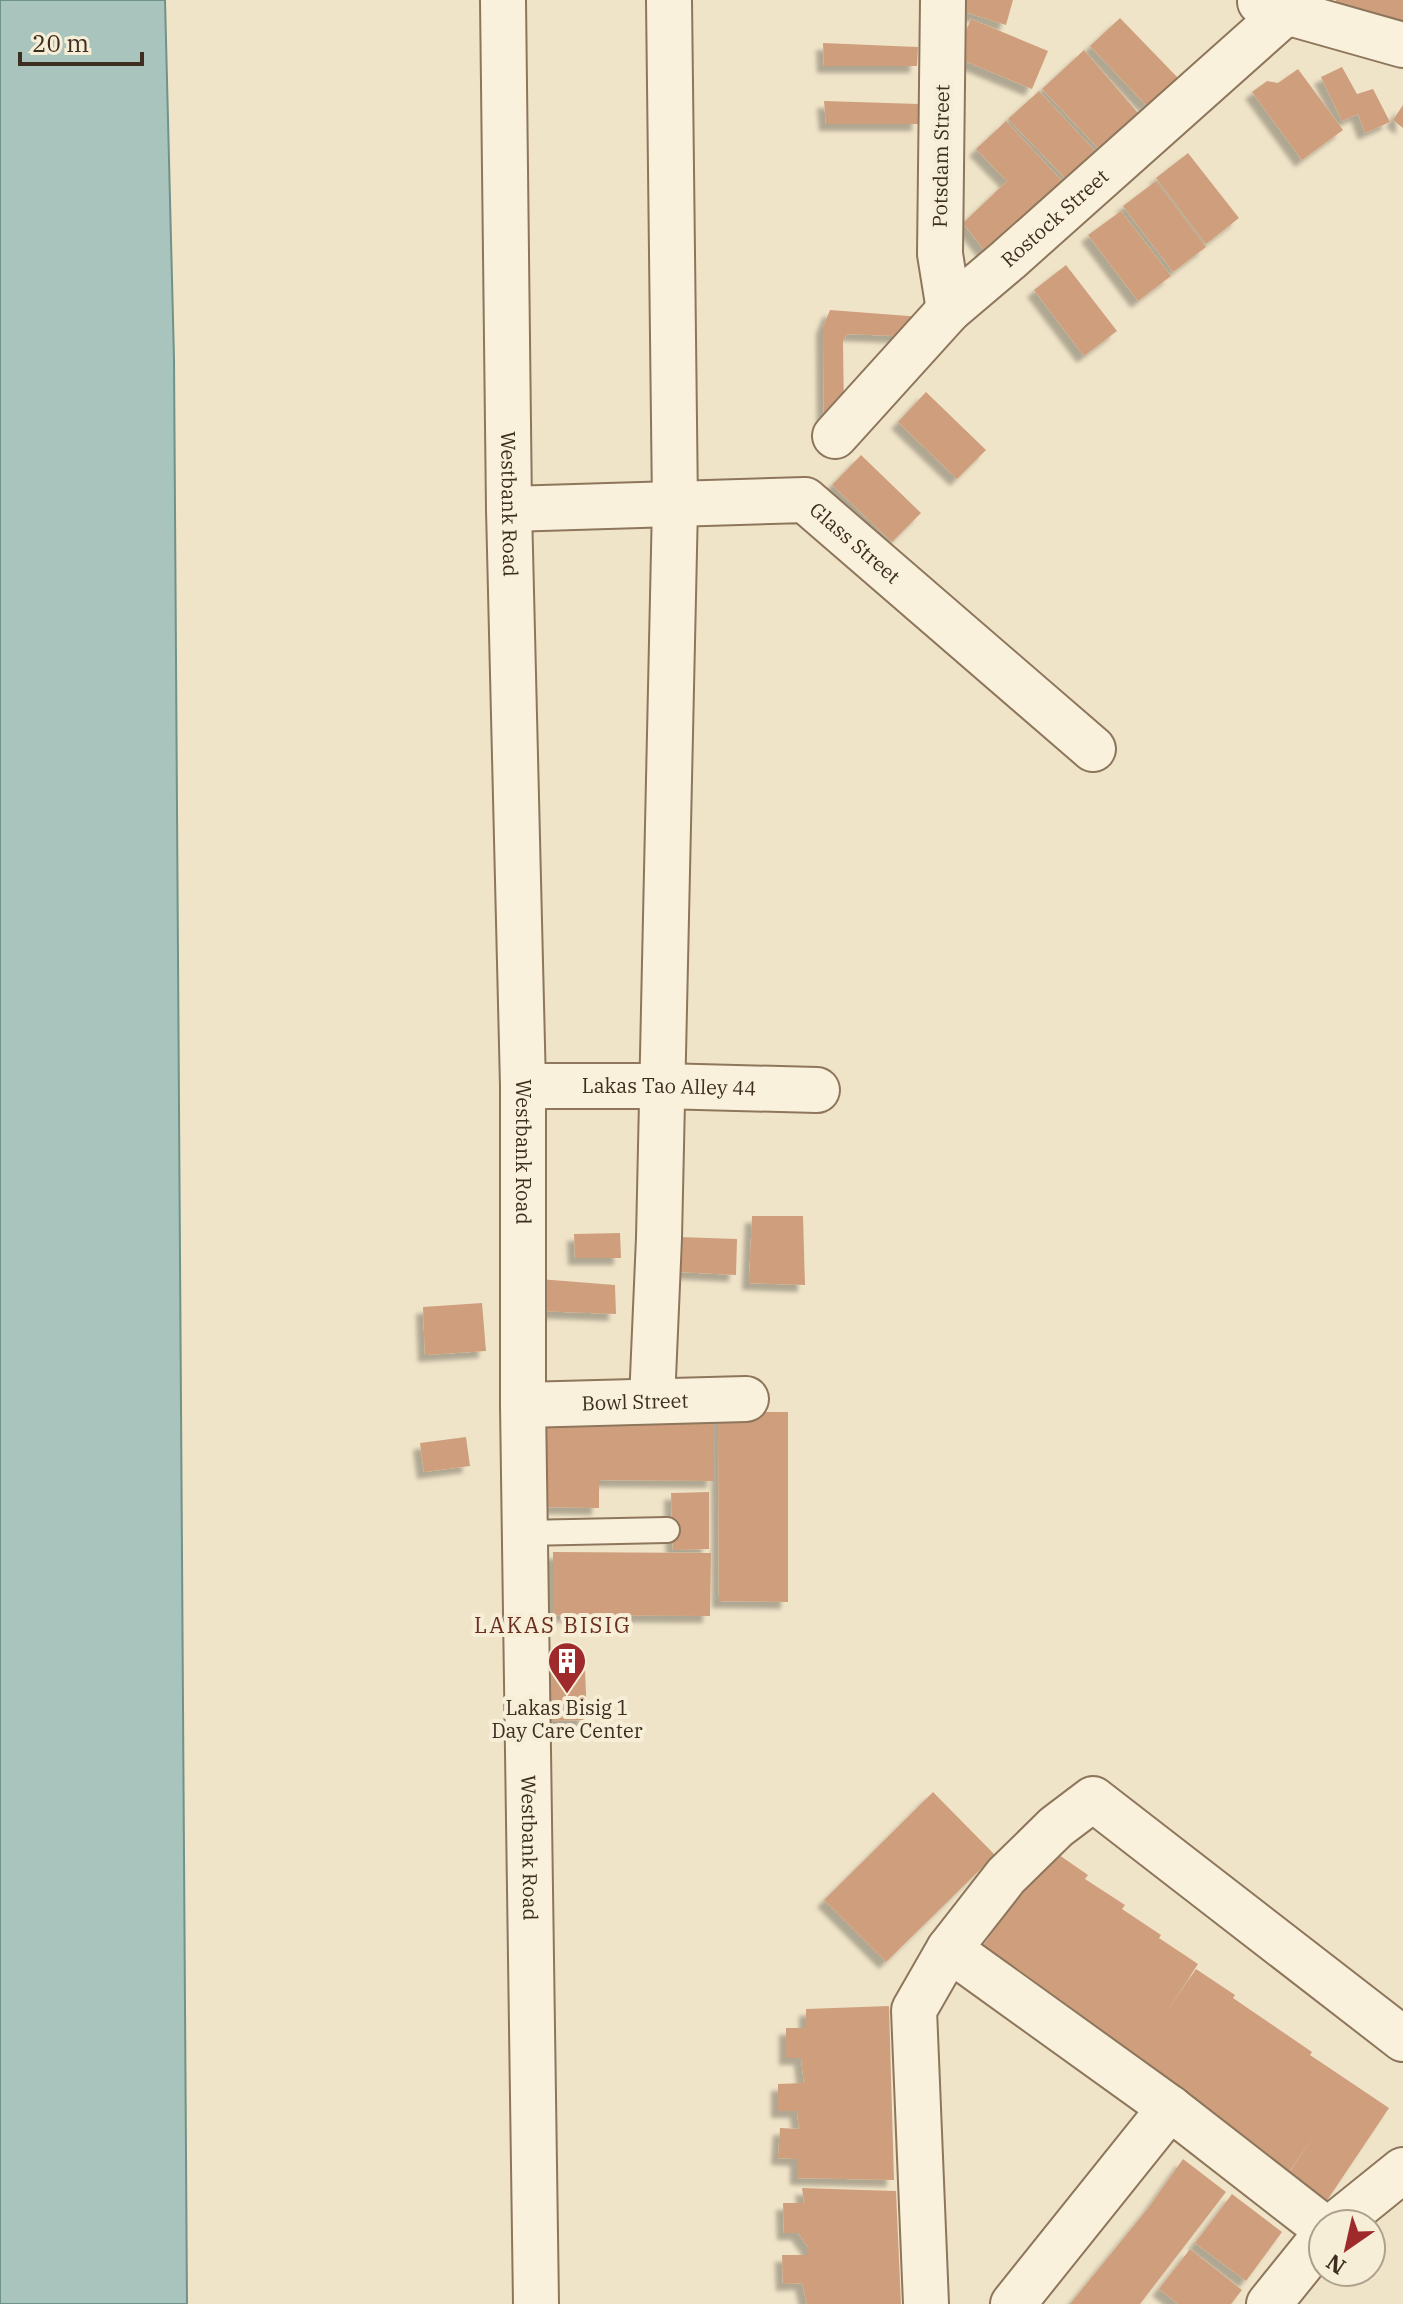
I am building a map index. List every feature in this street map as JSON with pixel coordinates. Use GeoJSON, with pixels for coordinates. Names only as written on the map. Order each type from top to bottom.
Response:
{"type":"FeatureCollection","features":[{"type":"Feature","properties":{"kind":"street","name":"Westbank Road"},"geometry":{"type":"LineString","coordinates":[[503,0],[509,509],[523,1086],[524,1533],[536,2304]]}},
{"type":"Feature","properties":{"kind":"street"},"geometry":{"type":"LineString","coordinates":[[652,1401],[659,1238],[675,505],[669,0]]}},
{"type":"Feature","properties":{"kind":"street","name":"Potsdam Street"},"geometry":{"type":"LineString","coordinates":[[943,0],[940,254],[949,310]]}},
{"type":"Feature","properties":{"kind":"street"},"geometry":{"type":"LineString","coordinates":[[1271,6],[1403,45]]}},
{"type":"Feature","properties":{"kind":"street","name":"Rostock Street"},"geometry":{"type":"LineString","coordinates":[[835,436],[949,310],[1020,250],[1271,6]]}},
{"type":"Feature","properties":{"kind":"street","name":"Glass Street"},"geometry":{"type":"LineString","coordinates":[[509,509],[805,500],[1093,749]]}},
{"type":"Feature","properties":{"kind":"street","name":"Lakas Tao Alley 44"},"geometry":{"type":"LineString","coordinates":[[523,1086],[817,1090]]}},
{"type":"Feature","properties":{"kind":"street","name":"Bowl Street"},"geometry":{"type":"LineString","coordinates":[[523,1405],[746,1399]]}},
{"type":"Feature","properties":{"kind":"street"},"geometry":{"type":"LineString","coordinates":[[926,2304],[914,2010],[949,1949],[1006,1876],[1056,1827],[1093,1799],[1403,2039]]}},
{"type":"Feature","properties":{"kind":"street"},"geometry":{"type":"LineString","coordinates":[[949,1949],[1170,2108],[1307,2215]]}},
{"type":"Feature","properties":{"kind":"street"},"geometry":{"type":"LineString","coordinates":[[1013,2304],[1170,2108]]}},
{"type":"Feature","properties":{"kind":"street"},"geometry":{"type":"LineString","coordinates":[[1356,2208],[1403,2170]]}},
{"type":"Feature","properties":{"kind":"street"},"geometry":{"type":"LineString","coordinates":[[1269,2304],[1307,2257]]}},
{"type":"Feature","properties":{"kind":"lane"},"geometry":{"type":"LineString","coordinates":[[524,1533],[667,1530]]}},
{"type":"Feature","properties":{"kind":"water"},"geometry":{"type":"Polygon","coordinates":[[[0,0],[165,0],[174,359],[187,2304],[0,2304],[0,0]]]}},
{"type":"Feature","properties":{"kind":"building"},"geometry":{"type":"Polygon","coordinates":[[[962,0],[1013,0],[1006,25],[959,10],[962,0]]]}},
{"type":"Feature","properties":{"kind":"building"},"geometry":{"type":"Polygon","coordinates":[[[1336,0],[1403,0],[1403,24],[1381,14],[1377,25],[1334,7],[1336,0]]]}},
{"type":"Feature","properties":{"kind":"building"},"geometry":{"type":"Polygon","coordinates":[[[1120,18],[1178,78],[1147,106],[1090,46],[1120,18]]]}},
{"type":"Feature","properties":{"kind":"building"},"geometry":{"type":"Polygon","coordinates":[[[971,19],[1048,51],[1032,89],[955,57],[971,19]]]}},
{"type":"Feature","properties":{"kind":"building"},"geometry":{"type":"Polygon","coordinates":[[[823,43],[918,47],[917,66],[824,66],[823,43]]]}},
{"type":"Feature","properties":{"kind":"building"},"geometry":{"type":"Polygon","coordinates":[[[1084,50],[1138,113],[1099,149],[1042,89],[1084,50]]]}},
{"type":"Feature","properties":{"kind":"building"},"geometry":{"type":"Polygon","coordinates":[[[1342,67],[1357,94],[1373,89],[1390,122],[1365,133],[1358,114],[1342,121],[1321,77],[1342,67]]]}},
{"type":"Feature","properties":{"kind":"building"},"geometry":{"type":"Polygon","coordinates":[[[1298,69],[1343,130],[1302,160],[1252,92],[1267,81],[1278,83],[1298,69]]]}},
{"type":"Feature","properties":{"kind":"building"},"geometry":{"type":"Polygon","coordinates":[[[1039,91],[1095,151],[1066,179],[1008,119],[1039,91]]]}},
{"type":"Feature","properties":{"kind":"building"},"geometry":{"type":"Polygon","coordinates":[[[824,101],[919,104],[919,124],[826,124],[824,101]]]}},
{"type":"Feature","properties":{"kind":"building"},"geometry":{"type":"Polygon","coordinates":[[[1403,105],[1403,128],[1393,120],[1403,105]]]}},
{"type":"Feature","properties":{"kind":"building"},"geometry":{"type":"Polygon","coordinates":[[[1006,121],[1063,182],[987,254],[963,223],[1007,181],[976,149],[1006,121]]]}},
{"type":"Feature","properties":{"kind":"building"},"geometry":{"type":"Polygon","coordinates":[[[1188,153],[1239,218],[1206,244],[1156,178],[1188,153]]]}},
{"type":"Feature","properties":{"kind":"building"},"geometry":{"type":"Polygon","coordinates":[[[1156,181],[1206,247],[1173,272],[1123,206],[1156,181]]]}},
{"type":"Feature","properties":{"kind":"building"},"geometry":{"type":"Polygon","coordinates":[[[1121,211],[1171,276],[1138,301],[1088,235],[1121,211]]]}},
{"type":"Feature","properties":{"kind":"building"},"geometry":{"type":"Polygon","coordinates":[[[1066,265],[1117,331],[1084,356],[1034,290],[1066,265]]]}},
{"type":"Feature","properties":{"kind":"building"},"geometry":{"type":"Polygon","coordinates":[[[830,310],[922,317],[922,337],[847,334],[843,341],[844,415],[824,430],[823,327],[830,310]]]}},
{"type":"Feature","properties":{"kind":"building"},"geometry":{"type":"Polygon","coordinates":[[[926,392],[986,450],[957,479],[898,422],[926,392]]]}},
{"type":"Feature","properties":{"kind":"building"},"geometry":{"type":"Polygon","coordinates":[[[861,455],[921,513],[892,542],[832,485],[861,455]]]}},
{"type":"Feature","properties":{"kind":"building"},"geometry":{"type":"Polygon","coordinates":[[[752,1216],[803,1216],[805,1285],[749,1283],[752,1216]]]}},
{"type":"Feature","properties":{"kind":"building"},"geometry":{"type":"Polygon","coordinates":[[[620,1233],[621,1258],[575,1258],[574,1234],[620,1233]]]}},
{"type":"Feature","properties":{"kind":"building"},"geometry":{"type":"Polygon","coordinates":[[[679,1237],[737,1239],[736,1275],[679,1272],[679,1237]]]}},
{"type":"Feature","properties":{"kind":"building"},"geometry":{"type":"Polygon","coordinates":[[[539,1279],[615,1285],[616,1314],[538,1311],[539,1279]]]}},
{"type":"Feature","properties":{"kind":"building"},"geometry":{"type":"Polygon","coordinates":[[[482,1303],[486,1351],[425,1355],[423,1307],[482,1303]]]}},
{"type":"Feature","properties":{"kind":"building"},"geometry":{"type":"Polygon","coordinates":[[[545,1412],[714,1413],[714,1481],[599,1480],[599,1508],[545,1507],[545,1412]]]}},
{"type":"Feature","properties":{"kind":"building"},"geometry":{"type":"Polygon","coordinates":[[[718,1412],[788,1412],[788,1602],[719,1601],[718,1412]]]}},
{"type":"Feature","properties":{"kind":"building"},"geometry":{"type":"Polygon","coordinates":[[[466,1437],[470,1466],[424,1472],[420,1443],[466,1437]]]}},
{"type":"Feature","properties":{"kind":"building"},"geometry":{"type":"Polygon","coordinates":[[[709,1492],[709,1549],[673,1550],[671,1493],[709,1492]]]}},
{"type":"Feature","properties":{"kind":"building"},"geometry":{"type":"Polygon","coordinates":[[[553,1552],[711,1553],[710,1616],[553,1615],[553,1552]]]}},
{"type":"Feature","properties":{"kind":"building","name":"Lakas Bisig 1 Day Care Center"},"geometry":{"type":"Polygon","coordinates":[[[547,1668],[585,1669],[587,1720],[548,1721],[547,1668]]]}},
{"type":"Feature","properties":{"kind":"building"},"geometry":{"type":"Polygon","coordinates":[[[933,1792],[995,1855],[886,1962],[824,1900],[933,1792]]]}},
{"type":"Feature","properties":{"kind":"building"},"geometry":{"type":"Polygon","coordinates":[[[1049,1848],[1088,1875],[1085,1879],[1125,1905],[1122,1909],[1161,1935],[1159,1938],[1198,1964],[1166,2013],[1196,1969],[1312,2052],[1310,2055],[1389,2108],[1324,2205],[1285,2179],[1318,2130],[1284,2179],[1020,1975],[1022,1972],[983,1946],[1049,1848]]]}},
{"type":"Feature","properties":{"kind":"building"},"geometry":{"type":"Polygon","coordinates":[[[889,2006],[894,2180],[797,2178],[797,2159],[778,2158],[780,2128],[799,2129],[797,2111],[778,2111],[778,2084],[804,2083],[801,2058],[786,2058],[786,2028],[806,2028],[806,2009],[889,2006]]]}},
{"type":"Feature","properties":{"kind":"building"},"geometry":{"type":"Polygon","coordinates":[[[1183,2159],[1226,2192],[1140,2304],[1070,2304],[1149,2207],[1183,2159]]]}},
{"type":"Feature","properties":{"kind":"building"},"geometry":{"type":"Polygon","coordinates":[[[802,2188],[896,2191],[901,2304],[807,2304],[802,2283],[783,2284],[782,2255],[808,2255],[808,2247],[798,2233],[784,2233],[783,2203],[804,2203],[802,2188]]]}},
{"type":"Feature","properties":{"kind":"building"},"geometry":{"type":"Polygon","coordinates":[[[1232,2194],[1282,2232],[1246,2281],[1195,2243],[1232,2194]]]}},
{"type":"Feature","properties":{"kind":"building"},"geometry":{"type":"Polygon","coordinates":[[[1190,2249],[1242,2290],[1231,2304],[1178,2304],[1159,2289],[1190,2249]]]}},
{"type":"Feature","properties":{"kind":"place","name":"Lakas Bisig 1 Day Care Center"},"geometry":{"type":"Point","coordinates":[567,1695]}},
{"type":"Feature","properties":{"kind":"district","name":"LAKAS BISIG"},"geometry":{"type":"Point","coordinates":[553,1625]}}]}
